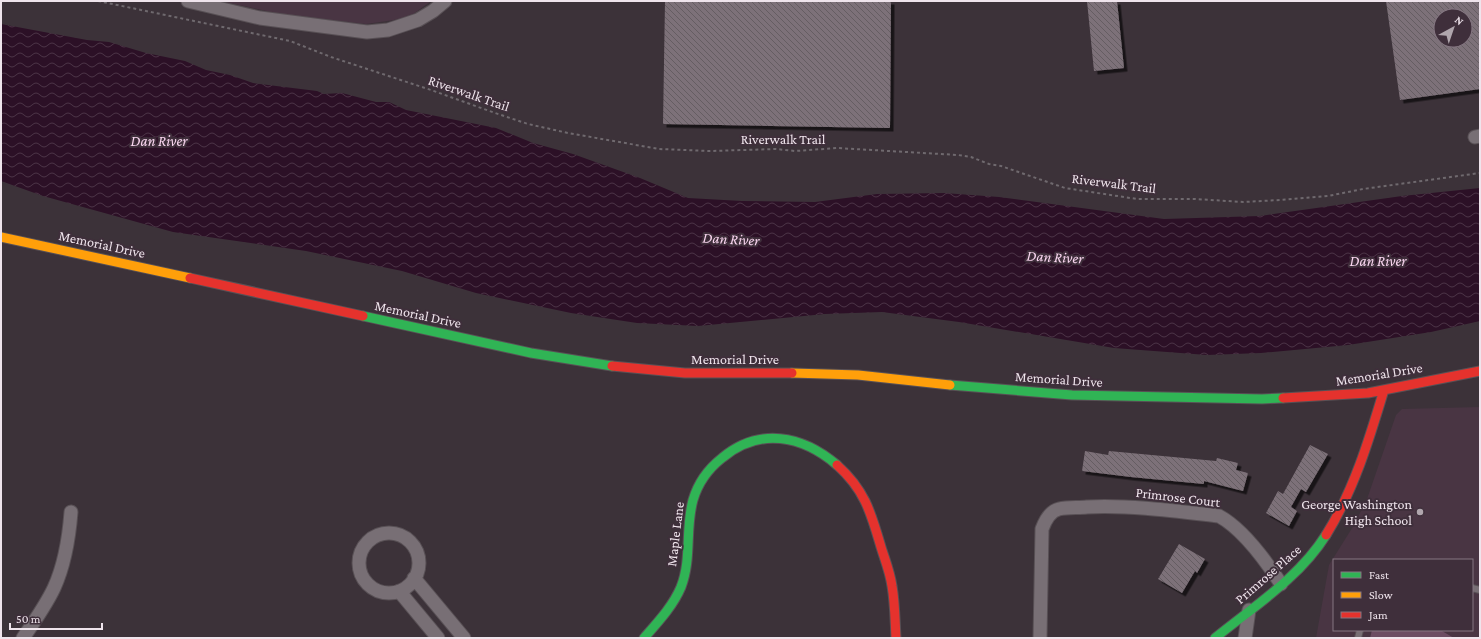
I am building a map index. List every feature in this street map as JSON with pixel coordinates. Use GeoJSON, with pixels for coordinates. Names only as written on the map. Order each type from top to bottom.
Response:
{"type":"FeatureCollection","features":[{"type":"Feature","properties":{"kind":"main road","name":"Memorial Drive"},"geometry":{"type":"LineString","coordinates":[[1,237],[530,353],[586,363],[641,370],[686,373],[816,373],[858,375],[949,385],[1072,395],[1262,398],[1368,393],[1480,371]]}},
{"type":"Feature","properties":{"kind":"main road","name":"Primrose Place"},"geometry":{"type":"LineString","coordinates":[[1214,638],[1297,571],[1325,538],[1345,501],[1369,440],[1384,390]]}},
{"type":"Feature","properties":{"kind":"main road","name":"Maple Lane"},"geometry":{"type":"LineString","coordinates":[[644,638],[669,608],[682,583],[687,561],[689,527],[695,491],[703,477],[726,454],[755,440],[771,438],[789,439],[801,442],[815,449],[846,474],[856,485],[866,501],[873,518],[891,578],[896,638]]}},
{"type":"Feature","properties":{"kind":"street"},"geometry":{"type":"LineString","coordinates":[[188,1],[260,18],[367,32],[388,30],[418,20],[433,11],[445,1]]}},
{"type":"Feature","properties":{"kind":"street","name":"Primrose Court"},"geometry":{"type":"LineString","coordinates":[[1040,638],[1042,529],[1045,521],[1058,509],[1107,506],[1151,508],[1219,516],[1238,529],[1271,568],[1281,584]]}},
{"type":"Feature","properties":{"kind":"street"},"geometry":{"type":"LineString","coordinates":[[23,638],[54,588],[69,537],[71,512]]}},
{"type":"Feature","properties":{"kind":"street"},"geometry":{"type":"LineString","coordinates":[[383,534],[402,536],[410,542],[416,550],[418,569],[410,584],[399,591],[389,593],[379,591],[371,587],[364,580],[360,571],[359,561],[361,552],[366,544],[374,537],[383,534]]}},
{"type":"Feature","properties":{"kind":"street"},"geometry":{"type":"LineString","coordinates":[[414,578],[464,638]]}},
{"type":"Feature","properties":{"kind":"street"},"geometry":{"type":"LineString","coordinates":[[399,591],[438,638]]}},
{"type":"Feature","properties":{"kind":"street"},"geometry":{"type":"LineString","coordinates":[[1245,638],[1249,610]]}},
{"type":"Feature","properties":{"kind":"path","name":"Riverwalk Trail"},"geometry":{"type":"LineString","coordinates":[[98,1],[290,41],[331,57],[528,124],[568,134],[659,149],[710,151],[776,149],[795,151],[837,148],[958,155],[971,157],[990,164],[1001,166],[1066,188],[1137,199],[1195,199],[1243,202],[1267,201],[1328,196],[1363,189],[1480,173]]}},
{"type":"Feature","properties":{"kind":"shaded area"},"geometry":{"type":"Polygon","coordinates":[[[220,1],[431,1],[408,18],[366,24],[280,14],[220,1]]]}},
{"type":"Feature","properties":{"kind":"shaded area","name":"George Washington High School"},"geometry":{"type":"Polygon","coordinates":[[[1480,407],[1480,638],[1316,638],[1329,565],[1354,525],[1367,499],[1396,415],[1402,409],[1480,407]]]}},
{"type":"Feature","properties":{"kind":"shaded area"},"geometry":{"type":"Polygon","coordinates":[[[1372,631],[1442,631],[1454,638],[1370,638],[1372,631]]]}},
{"type":"Feature","properties":{"kind":"water","name":"Dan River"},"geometry":{"type":"Polygon","coordinates":[[[1,24],[87,40],[109,42],[146,53],[185,61],[206,70],[230,75],[253,83],[317,91],[324,94],[342,93],[376,102],[389,102],[406,110],[496,128],[533,143],[573,154],[640,178],[688,198],[742,201],[815,202],[877,194],[944,193],[999,197],[1164,219],[1260,216],[1402,196],[1480,188],[1480,321],[1431,332],[1348,345],[1261,353],[1207,355],[1114,348],[959,322],[882,312],[825,314],[698,326],[637,323],[571,313],[476,293],[402,271],[306,251],[173,232],[43,196],[1,181],[1,24]]]}},
{"type":"Feature","properties":{"kind":"building"},"geometry":{"type":"Polygon","coordinates":[[[665,1],[891,1],[890,128],[663,124],[665,1]]]}},
{"type":"Feature","properties":{"kind":"building"},"geometry":{"type":"Polygon","coordinates":[[[1087,1],[1117,1],[1124,68],[1094,71],[1087,1]]]}},
{"type":"Feature","properties":{"kind":"building"},"geometry":{"type":"Polygon","coordinates":[[[1386,1],[1480,1],[1480,89],[1400,100],[1386,1]]]}},
{"type":"Feature","properties":{"kind":"building"},"geometry":{"type":"Polygon","coordinates":[[[1310,445],[1328,454],[1306,492],[1301,489],[1291,507],[1297,511],[1289,526],[1266,513],[1278,491],[1283,494],[1310,445]]]}},
{"type":"Feature","properties":{"kind":"building"},"geometry":{"type":"Polygon","coordinates":[[[1085,451],[1108,455],[1109,451],[1216,461],[1217,458],[1238,463],[1236,470],[1248,473],[1243,491],[1204,481],[1204,484],[1082,471],[1085,451]]]}},
{"type":"Feature","properties":{"kind":"building"},"geometry":{"type":"Polygon","coordinates":[[[1179,544],[1205,559],[1197,573],[1195,571],[1182,593],[1158,579],[1179,544]]]}},
{"type":"Feature","properties":{"kind":"traffic: fast"},"geometry":{"type":"LineString","coordinates":[[363,316],[531,353],[612,366]]}},
{"type":"Feature","properties":{"kind":"traffic: fast"},"geometry":{"type":"LineString","coordinates":[[950,385],[1072,395],[1262,399],[1283,398]]}},
{"type":"Feature","properties":{"kind":"traffic: fast"},"geometry":{"type":"LineString","coordinates":[[644,638],[660,620],[678,594],[681,587],[688,555],[689,521],[693,500],[701,482],[717,462],[736,448],[751,442],[765,439],[780,439],[795,441],[809,447],[824,455],[837,465]]}},
{"type":"Feature","properties":{"kind":"traffic: fast"},"geometry":{"type":"LineString","coordinates":[[1215,638],[1275,591],[1303,565],[1326,535]]}},
{"type":"Feature","properties":{"kind":"traffic: slow"},"geometry":{"type":"LineString","coordinates":[[1,237],[190,278]]}},
{"type":"Feature","properties":{"kind":"traffic: slow"},"geometry":{"type":"LineString","coordinates":[[792,373],[858,375],[950,385]]}},
{"type":"Feature","properties":{"kind":"traffic: jam"},"geometry":{"type":"LineString","coordinates":[[190,278],[363,316]]}},
{"type":"Feature","properties":{"kind":"traffic: jam"},"geometry":{"type":"LineString","coordinates":[[612,366],[685,373],[792,373]]}},
{"type":"Feature","properties":{"kind":"traffic: jam"},"geometry":{"type":"LineString","coordinates":[[1283,398],[1368,393],[1480,371]]}},
{"type":"Feature","properties":{"kind":"traffic: jam"},"geometry":{"type":"LineString","coordinates":[[1326,535],[1353,483],[1384,390]]}},
{"type":"Feature","properties":{"kind":"traffic: jam"},"geometry":{"type":"LineString","coordinates":[[837,465],[847,474],[861,493],[874,523],[891,581],[896,638]]}},
{"type":"Feature","properties":{"kind":"place","name":"George Washington High School"},"geometry":{"type":"Point","coordinates":[1420,512]}}]}
